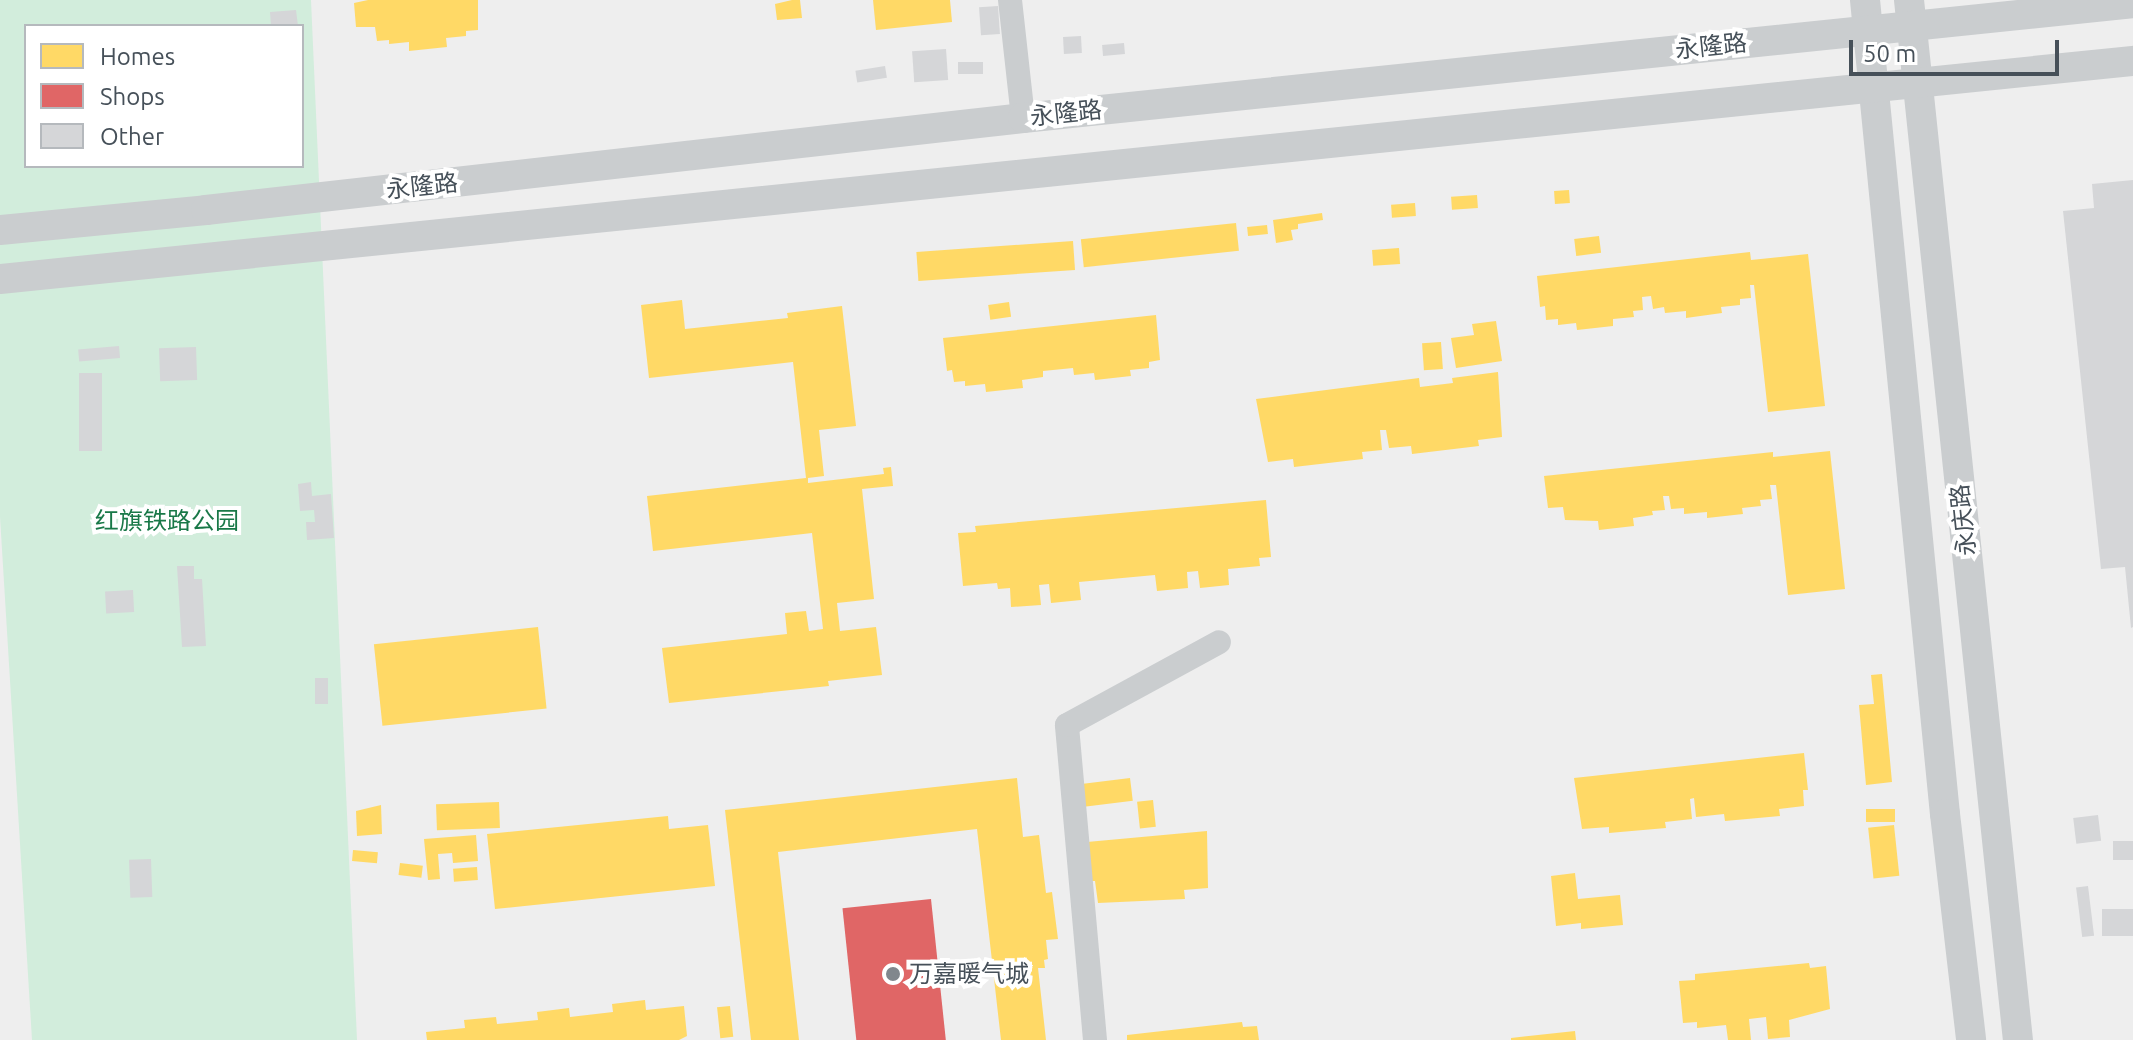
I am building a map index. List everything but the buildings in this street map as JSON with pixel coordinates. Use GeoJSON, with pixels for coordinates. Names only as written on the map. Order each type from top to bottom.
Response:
{"type":"FeatureCollection","features":[{"type":"Feature","properties":{"kind":"street"},"geometry":{"type":"LineString","coordinates":[[1010,0],[1023,118]]}},
{"type":"Feature","properties":{"kind":"street","name":"永隆路"},"geometry":{"type":"LineString","coordinates":[[0,230],[206,210],[1023,118],[1866,14],[2133,3]]}},
{"type":"Feature","properties":{"kind":"street","name":"永庆路"},"geometry":{"type":"LineString","coordinates":[[1910,12],[2018,1040]]}},
{"type":"Feature","properties":{"kind":"street","name":"永庆路"},"geometry":{"type":"LineString","coordinates":[[1866,14],[1943,798],[1971,1040]]}},
{"type":"Feature","properties":{"kind":"street","name":"永隆路"},"geometry":{"type":"LineString","coordinates":[[0,279],[2133,61]]}},
{"type":"Feature","properties":{"kind":"street"},"geometry":{"type":"LineString","coordinates":[[1095,1040],[1067,725],[1219,642]]}},
{"type":"Feature","properties":{"kind":"green space","name":"红旗铁路公园"},"geometry":{"type":"Polygon","coordinates":[[[0,0],[311,0],[357,1040],[32,1040],[0,517],[0,0]]]}},
{"type":"Feature","properties":{"kind":"place","name":"万嘉暖气城"},"geometry":{"type":"Point","coordinates":[893,974]}}]}
